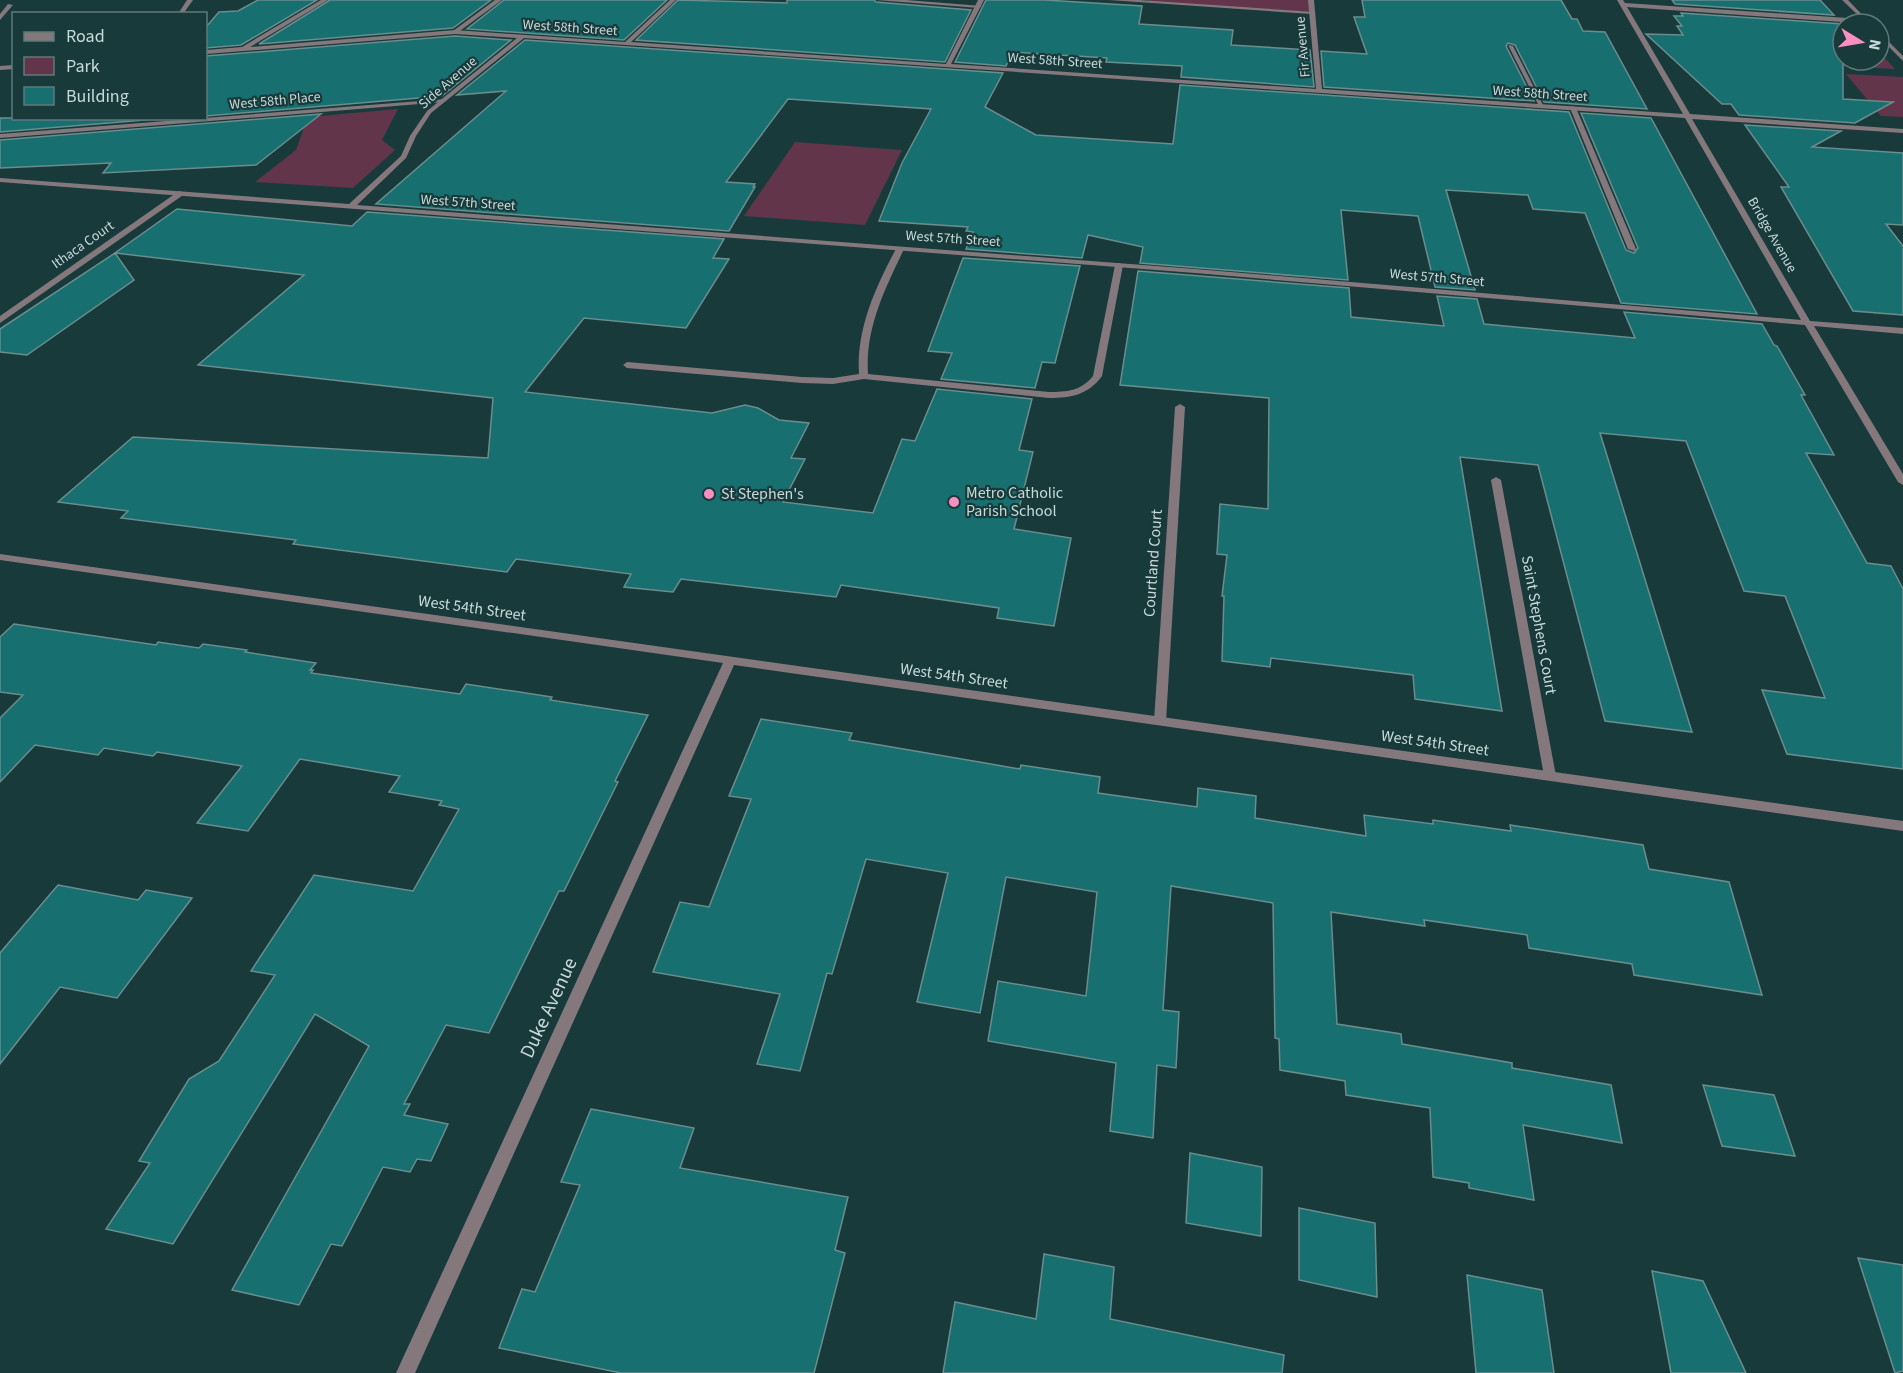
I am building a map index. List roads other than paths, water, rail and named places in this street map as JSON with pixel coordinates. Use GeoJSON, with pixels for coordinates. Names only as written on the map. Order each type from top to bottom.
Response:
{"type":"FeatureCollection","features":[{"type":"Feature","properties":{"kind":"street"},"geometry":{"type":"LineString","coordinates":[[242,49],[325,0]]}},
{"type":"Feature","properties":{"kind":"street"},"geometry":{"type":"LineString","coordinates":[[455,32],[499,0]]}},
{"type":"Feature","properties":{"kind":"street"},"geometry":{"type":"LineString","coordinates":[[626,44],[673,0]]}},
{"type":"Feature","properties":{"kind":"street"},"geometry":{"type":"LineString","coordinates":[[879,0],[980,3],[948,65]]}},
{"type":"Feature","properties":{"kind":"street"},"geometry":{"type":"LineString","coordinates":[[1112,0],[1311,12]]}},
{"type":"Feature","properties":{"kind":"street","name":"Fir Avenue"},"geometry":{"type":"LineString","coordinates":[[1311,0],[1319,92]]}},
{"type":"Feature","properties":{"kind":"street"},"geometry":{"type":"LineString","coordinates":[[1845,0],[1857,12]]}},
{"type":"Feature","properties":{"kind":"street"},"geometry":{"type":"LineString","coordinates":[[1622,3],[1831,20]]}},
{"type":"Feature","properties":{"kind":"street","name":"Bridge Avenue"},"geometry":{"type":"LineString","coordinates":[[1622,3],[1807,322],[1903,482]]}},
{"type":"Feature","properties":{"kind":"street"},"geometry":{"type":"LineString","coordinates":[[0,18],[10,5]]}},
{"type":"Feature","properties":{"kind":"street","name":"West 58th Street"},"geometry":{"type":"LineString","coordinates":[[207,52],[455,32],[1903,131]]}},
{"type":"Feature","properties":{"kind":"street","name":"Side Avenue"},"geometry":{"type":"LineString","coordinates":[[351,207],[404,157],[413,135],[429,112],[522,37]]}},
{"type":"Feature","properties":{"kind":"street"},"geometry":{"type":"LineString","coordinates":[[1510,46],[1542,106]]}},
{"type":"Feature","properties":{"kind":"street"},"geometry":{"type":"LineString","coordinates":[[1891,46],[1903,59]]}},
{"type":"Feature","properties":{"kind":"street","name":"West 58th Place"},"geometry":{"type":"LineString","coordinates":[[207,119],[444,100]]}},
{"type":"Feature","properties":{"kind":"street"},"geometry":{"type":"LineString","coordinates":[[1573,108],[1632,249]]}},
{"type":"Feature","properties":{"kind":"street","name":"West 58th Place"},"geometry":{"type":"LineString","coordinates":[[0,136],[197,120]]}},
{"type":"Feature","properties":{"kind":"street","name":"West 57th Street"},"geometry":{"type":"LineString","coordinates":[[0,180],[1119,265],[1903,331]]}},
{"type":"Feature","properties":{"kind":"street","name":"Ithaca Court"},"geometry":{"type":"LineString","coordinates":[[0,320],[182,193]]}},
{"type":"Feature","properties":{"kind":"street"},"geometry":{"type":"LineString","coordinates":[[864,376],[861,357],[869,317],[900,249]]}},
{"type":"Feature","properties":{"kind":"street"},"geometry":{"type":"LineString","coordinates":[[627,365],[802,380],[833,381],[864,376],[1049,395],[1073,395],[1090,387],[1097,376],[1119,265]]}},
{"type":"Feature","properties":{"kind":"street","name":"Courtland Court"},"geometry":{"type":"LineString","coordinates":[[1160,722],[1180,407]]}},
{"type":"Feature","properties":{"kind":"street","name":"Saint Stephens Court"},"geometry":{"type":"LineString","coordinates":[[1496,480],[1550,776]]}},
{"type":"Feature","properties":{"kind":"street","name":"West 54th Street"},"geometry":{"type":"LineString","coordinates":[[0,556],[1903,826]]}},
{"type":"Feature","properties":{"kind":"street","name":"Duke Avenue"},"geometry":{"type":"LineString","coordinates":[[405,1373],[730,661]]}},
{"type":"Feature","properties":{"kind":"place","name":"St Stephen's"},"geometry":{"type":"Point","coordinates":[709,494]}},
{"type":"Feature","properties":{"kind":"place","name":"Metro Catholic Parish School"},"geometry":{"type":"Point","coordinates":[954,502]}}]}
